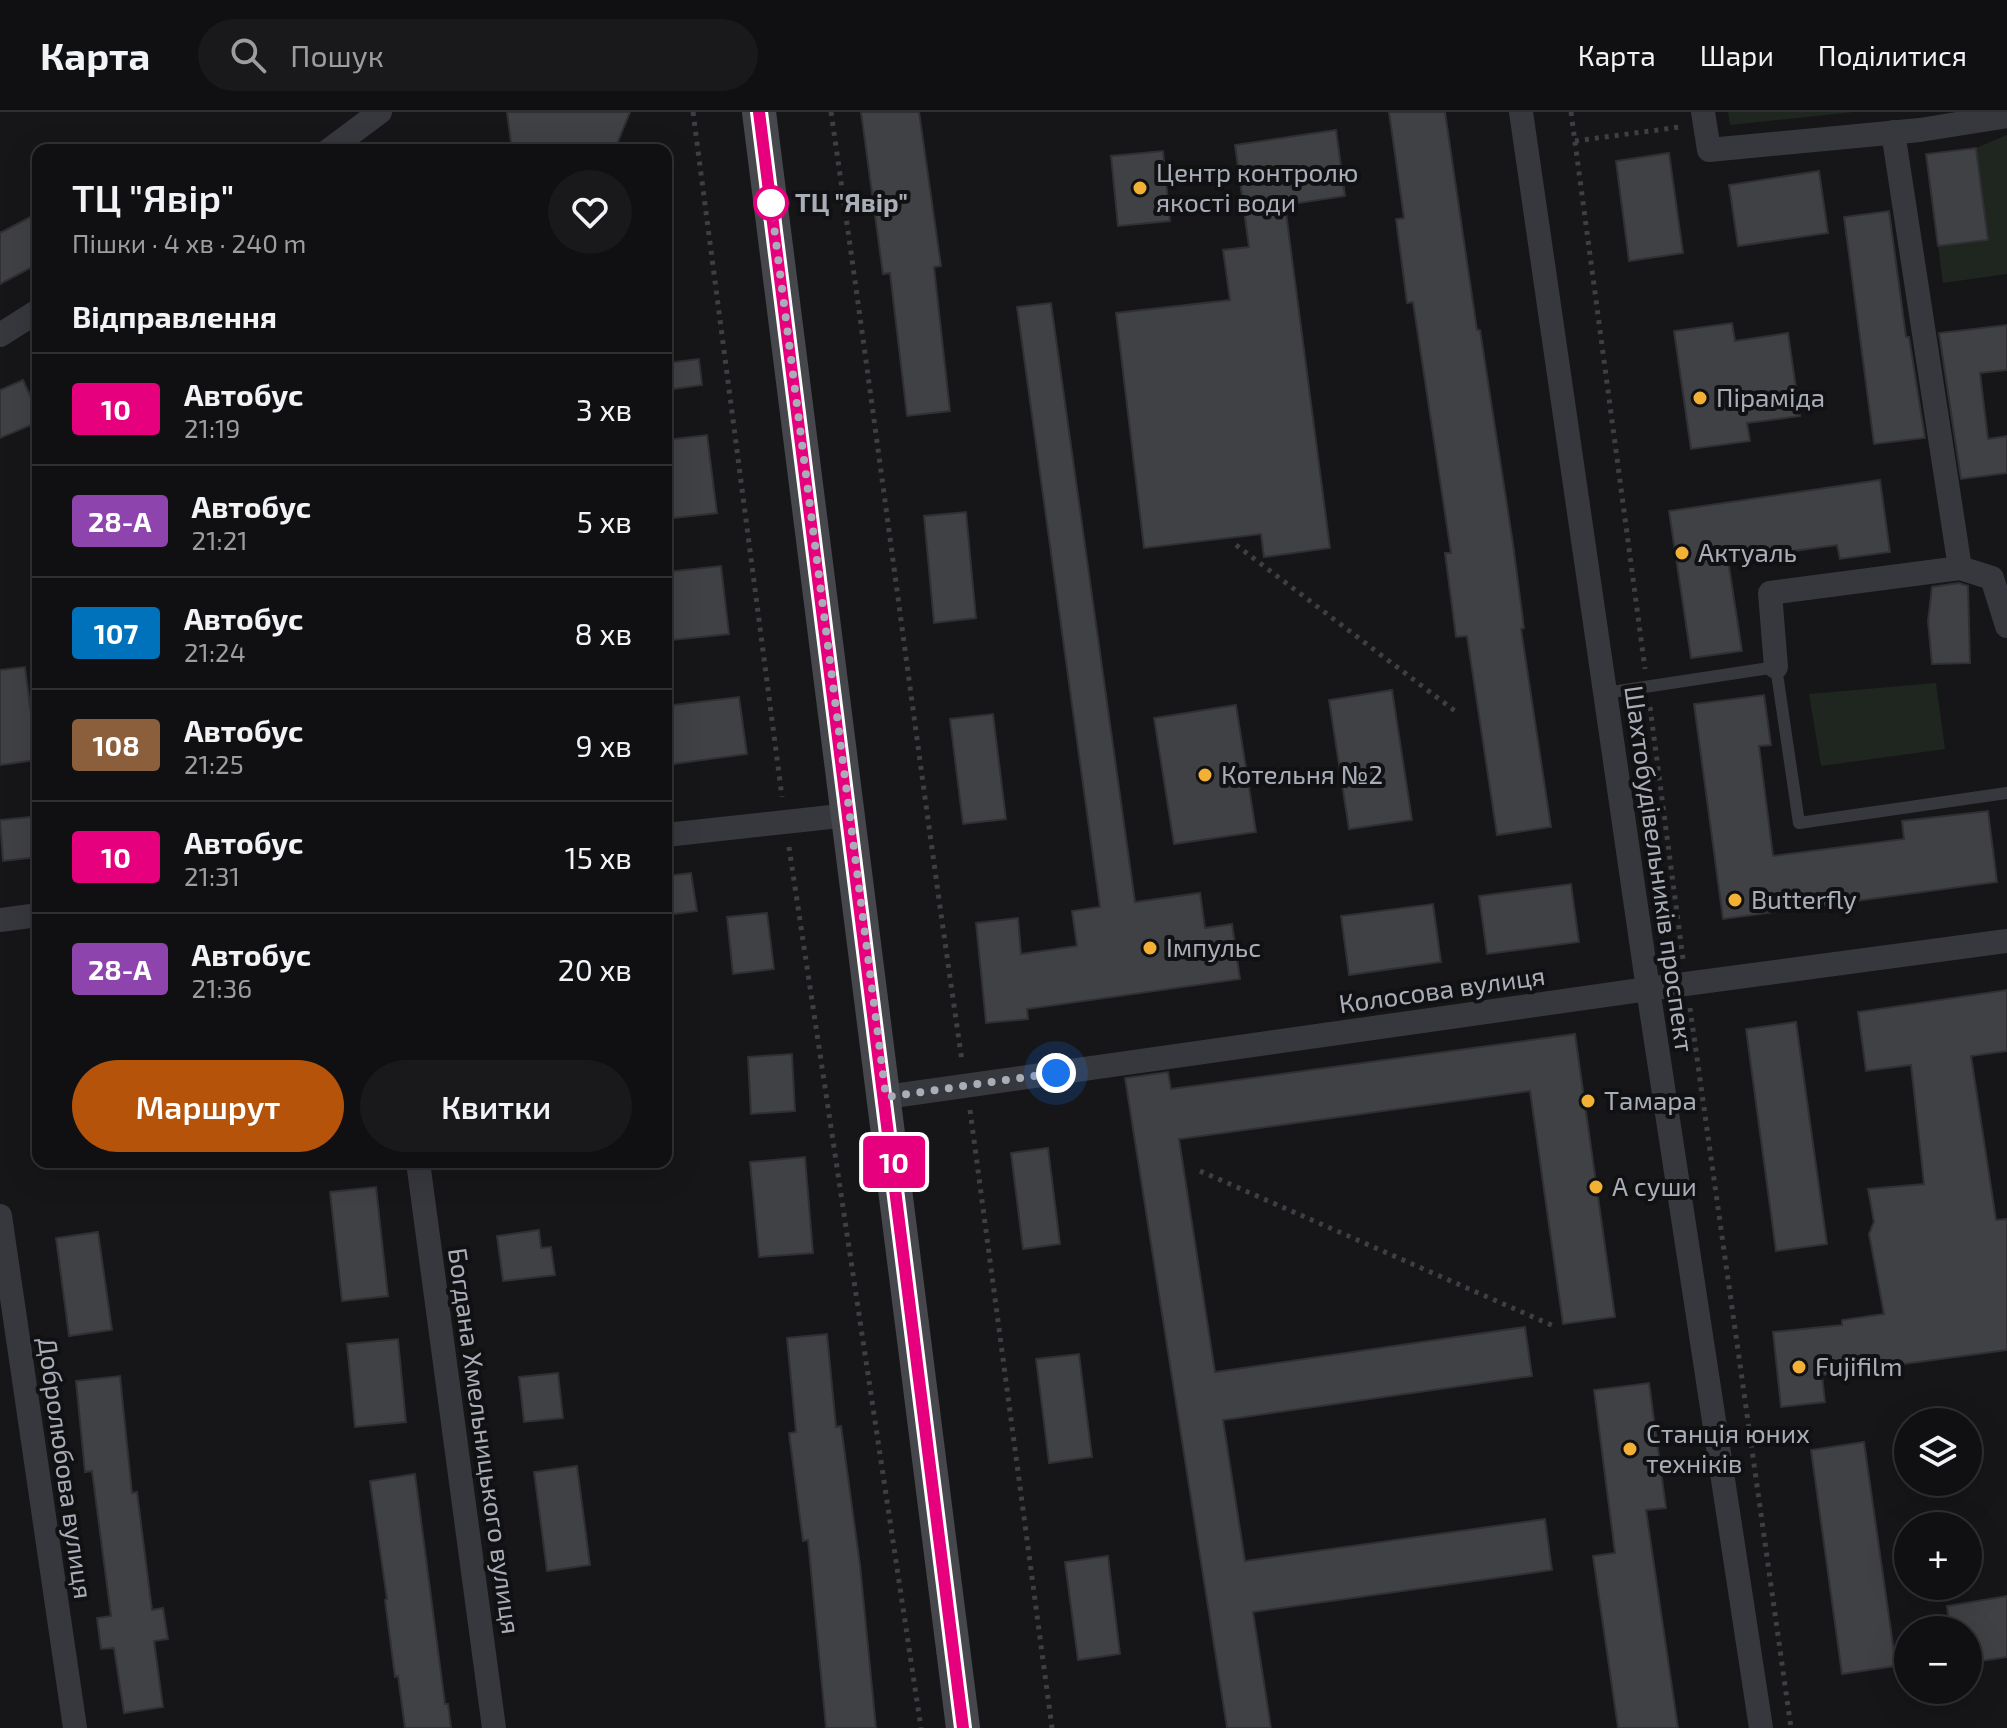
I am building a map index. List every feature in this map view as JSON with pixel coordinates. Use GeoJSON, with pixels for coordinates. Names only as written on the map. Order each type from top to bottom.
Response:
{"type":"FeatureCollection","features":[{"type":"Feature","properties":{"kind":"street"},"geometry":{"type":"LineString","coordinates":[[337,144],[380,112]]}},
{"type":"Feature","properties":{"kind":"street"},"geometry":{"type":"LineString","coordinates":[[759,112],[886,1097],[963,1728]]}},
{"type":"Feature","properties":{"kind":"street","name":"Шахтобудівельників проспект"},"geometry":{"type":"LineString","coordinates":[[1521,112],[1648,989],[1761,1728]]}},
{"type":"Feature","properties":{"kind":"street"},"geometry":{"type":"LineString","coordinates":[[1704,118],[1709,150],[1893,132],[1942,119],[2007,116]]}},
{"type":"Feature","properties":{"kind":"street"},"geometry":{"type":"LineString","coordinates":[[1893,132],[1960,568]]}},
{"type":"Feature","properties":{"kind":"street"},"geometry":{"type":"LineString","coordinates":[[0,335],[32,315]]}},
{"type":"Feature","properties":{"kind":"street"},"geometry":{"type":"LineString","coordinates":[[1776,667],[1770,593],[1960,568],[1992,578],[2007,626]]}},
{"type":"Feature","properties":{"kind":"street"},"geometry":{"type":"LineString","coordinates":[[672,834],[849,815]]}},
{"type":"Feature","properties":{"kind":"street"},"geometry":{"type":"LineString","coordinates":[[0,920],[32,916]]}},
{"type":"Feature","properties":{"kind":"street","name":"Колосова вулиця"},"geometry":{"type":"LineString","coordinates":[[886,1097],[2007,941]]}},
{"type":"Feature","properties":{"kind":"street","name":"Богдана Хмельницького вулиця"},"geometry":{"type":"LineString","coordinates":[[419,1168],[494,1728]]}},
{"type":"Feature","properties":{"kind":"street","name":"Добролюбова вулиця"},"geometry":{"type":"LineString","coordinates":[[0,1216],[75,1728]]}},
{"type":"Feature","properties":{"kind":"lane"},"geometry":{"type":"LineString","coordinates":[[1605,693],[1776,667],[1799,823],[2007,793]]}},
{"type":"Feature","properties":{"kind":"path"},"geometry":{"type":"LineString","coordinates":[[693,112],[786,821],[921,1728]]}},
{"type":"Feature","properties":{"kind":"path"},"geometry":{"type":"LineString","coordinates":[[831,112],[868,366],[919,763],[977,1148],[1052,1728]]}},
{"type":"Feature","properties":{"kind":"path"},"geometry":{"type":"LineString","coordinates":[[1571,112],[1686,984],[1791,1728]]}},
{"type":"Feature","properties":{"kind":"path"},"geometry":{"type":"LineString","coordinates":[[1575,141],[1704,118]]}},
{"type":"Feature","properties":{"kind":"path"},"geometry":{"type":"LineString","coordinates":[[1236,545],[1455,711]]}},
{"type":"Feature","properties":{"kind":"path"},"geometry":{"type":"LineString","coordinates":[[1200,1171],[1556,1327]]}},
{"type":"Feature","properties":{"kind":"shaded area"},"geometry":{"type":"Polygon","coordinates":[[[1728,112],[1854,112],[1730,125],[1728,112]]]}},
{"type":"Feature","properties":{"kind":"shaded area"},"geometry":{"type":"Polygon","coordinates":[[[2007,135],[2007,274],[1943,283],[1926,154],[1976,148],[2007,135]]]}},
{"type":"Feature","properties":{"kind":"shaded area"},"geometry":{"type":"Polygon","coordinates":[[[1936,683],[1945,749],[1821,766],[1809,694],[1936,683]]]}},
{"type":"Feature","properties":{"kind":"building"},"geometry":{"type":"Polygon","coordinates":[[[507,112],[630,112],[617,144],[511,144],[507,112]]]}},
{"type":"Feature","properties":{"kind":"building"},"geometry":{"type":"Polygon","coordinates":[[[861,112],[919,112],[941,266],[934,267],[950,411],[907,416],[890,273],[883,274],[861,112]]]}},
{"type":"Feature","properties":{"kind":"building"},"geometry":{"type":"Polygon","coordinates":[[[1389,112],[1445,112],[1513,544],[1524,628],[1521,629],[1551,827],[1497,835],[1467,636],[1456,637],[1445,553],[1451,553],[1413,302],[1407,303],[1396,219],[1404,218],[1389,112]]]}},
{"type":"Feature","properties":{"kind":"building"},"geometry":{"type":"Polygon","coordinates":[[[1336,130],[1345,196],[1285,205],[1330,548],[1264,557],[1261,534],[1144,548],[1116,313],[1230,300],[1223,250],[1249,247],[1235,145],[1336,130]]]}},
{"type":"Feature","properties":{"kind":"building"},"geometry":{"type":"Polygon","coordinates":[[[1976,148],[1988,240],[1938,246],[1926,154],[1976,148]]]}},
{"type":"Feature","properties":{"kind":"building","name":"Центр контролю якості води"},"geometry":{"type":"Polygon","coordinates":[[[1163,151],[1170,221],[1118,226],[1111,156],[1163,151]]]}},
{"type":"Feature","properties":{"kind":"building"},"geometry":{"type":"Polygon","coordinates":[[[1669,153],[1683,253],[1629,261],[1616,161],[1669,153]]]}},
{"type":"Feature","properties":{"kind":"building"},"geometry":{"type":"Polygon","coordinates":[[[1819,171],[1828,233],[1738,246],[1729,185],[1819,171]]]}},
{"type":"Feature","properties":{"kind":"building"},"geometry":{"type":"Polygon","coordinates":[[[1889,211],[1906,337],[1909,337],[1925,438],[1874,444],[1844,217],[1889,211]]]}},
{"type":"Feature","properties":{"kind":"building"},"geometry":{"type":"Polygon","coordinates":[[[32,216],[32,267],[0,284],[0,233],[32,216]]]}},
{"type":"Feature","properties":{"kind":"building"},"geometry":{"type":"Polygon","coordinates":[[[1051,303],[1135,902],[1200,893],[1205,928],[1232,924],[1240,979],[1027,1009],[1028,1019],[986,1023],[976,923],[1018,918],[1021,954],[1077,946],[1072,911],[1100,907],[1017,307],[1051,303]]]}},
{"type":"Feature","properties":{"kind":"building"},"geometry":{"type":"Polygon","coordinates":[[[1732,323],[1735,341],[1788,333],[1800,416],[1747,423],[1750,441],[1691,449],[1674,331],[1732,323]]]}},
{"type":"Feature","properties":{"kind":"building"},"geometry":{"type":"Polygon","coordinates":[[[2007,325],[2007,370],[1980,373],[1988,439],[2007,436],[2007,473],[1961,479],[1939,333],[2007,325]]]}},
{"type":"Feature","properties":{"kind":"building"},"geometry":{"type":"Polygon","coordinates":[[[699,359],[702,385],[672,389],[672,362],[699,359]]]}},
{"type":"Feature","properties":{"kind":"building"},"geometry":{"type":"Polygon","coordinates":[[[23,380],[32,400],[32,425],[0,438],[0,390],[23,380]]]}},
{"type":"Feature","properties":{"kind":"building"},"geometry":{"type":"Polygon","coordinates":[[[707,435],[717,513],[672,518],[672,439],[707,435]]]}},
{"type":"Feature","properties":{"kind":"building"},"geometry":{"type":"Polygon","coordinates":[[[1880,480],[1890,552],[1840,559],[1837,545],[1728,560],[1742,651],[1691,658],[1669,511],[1880,480]]]}},
{"type":"Feature","properties":{"kind":"building"},"geometry":{"type":"Polygon","coordinates":[[[966,512],[976,618],[934,623],[924,516],[966,512]]]}},
{"type":"Feature","properties":{"kind":"building"},"geometry":{"type":"Polygon","coordinates":[[[721,566],[729,634],[673,640],[672,571],[721,566]]]}},
{"type":"Feature","properties":{"kind":"building"},"geometry":{"type":"Polygon","coordinates":[[[1959,583],[1968,586],[1970,663],[1932,664],[1928,621],[1932,587],[1959,583]]]}},
{"type":"Feature","properties":{"kind":"building"},"geometry":{"type":"Polygon","coordinates":[[[25,667],[32,721],[32,761],[0,765],[0,670],[25,667]]]}},
{"type":"Feature","properties":{"kind":"building"},"geometry":{"type":"Polygon","coordinates":[[[1392,690],[1412,820],[1349,829],[1329,700],[1392,690]]]}},
{"type":"Feature","properties":{"kind":"building"},"geometry":{"type":"Polygon","coordinates":[[[1764,695],[1771,745],[1759,746],[1773,856],[1904,839],[1902,821],[1988,811],[1997,882],[1723,919],[1694,704],[1764,695]]]}},
{"type":"Feature","properties":{"kind":"building"},"geometry":{"type":"Polygon","coordinates":[[[739,697],[747,754],[672,764],[672,705],[739,697]]]}},
{"type":"Feature","properties":{"kind":"building","name":"Котельня №2"},"geometry":{"type":"Polygon","coordinates":[[[1236,705],[1256,832],[1174,844],[1154,718],[1236,705]]]}},
{"type":"Feature","properties":{"kind":"building"},"geometry":{"type":"Polygon","coordinates":[[[993,714],[1006,819],[963,824],[950,719],[993,714]]]}},
{"type":"Feature","properties":{"kind":"building"},"geometry":{"type":"Polygon","coordinates":[[[32,817],[32,858],[3,861],[0,820],[32,817]]]}},
{"type":"Feature","properties":{"kind":"building"},"geometry":{"type":"Polygon","coordinates":[[[691,873],[697,911],[672,914],[672,875],[691,873]]]}},
{"type":"Feature","properties":{"kind":"building"},"geometry":{"type":"Polygon","coordinates":[[[1571,884],[1579,942],[1487,954],[1479,896],[1571,884]]]}},
{"type":"Feature","properties":{"kind":"building"},"geometry":{"type":"Polygon","coordinates":[[[1433,904],[1441,962],[1349,975],[1341,916],[1433,904]]]}},
{"type":"Feature","properties":{"kind":"building"},"geometry":{"type":"Polygon","coordinates":[[[767,913],[774,969],[733,974],[727,917],[767,913]]]}},
{"type":"Feature","properties":{"kind":"building"},"geometry":{"type":"Polygon","coordinates":[[[2007,990],[2007,1051],[1971,1056],[1996,1220],[2007,1219],[2007,1350],[1822,1375],[1825,1402],[1781,1407],[1773,1332],[1842,1325],[1842,1320],[1884,1314],[1869,1234],[1874,1222],[1868,1189],[1924,1184],[1911,1065],[1866,1071],[1858,1012],[2007,990]]]}},
{"type":"Feature","properties":{"kind":"building"},"geometry":{"type":"Polygon","coordinates":[[[1796,1022],[1827,1244],[1776,1251],[1746,1029],[1796,1022]]]}},
{"type":"Feature","properties":{"kind":"building"},"geometry":{"type":"Polygon","coordinates":[[[1575,1034],[1615,1317],[1563,1324],[1530,1091],[1179,1139],[1215,1372],[1525,1327],[1532,1376],[1223,1420],[1245,1561],[1545,1519],[1552,1570],[1253,1612],[1271,1728],[1227,1728],[1125,1078],[1168,1072],[1171,1089],[1575,1034]]]}},
{"type":"Feature","properties":{"kind":"building"},"geometry":{"type":"Polygon","coordinates":[[[792,1054],[795,1111],[751,1114],[748,1057],[792,1054]]]}},
{"type":"Feature","properties":{"kind":"building"},"geometry":{"type":"Polygon","coordinates":[[[1048,1148],[1060,1244],[1023,1249],[1011,1153],[1048,1148]]]}},
{"type":"Feature","properties":{"kind":"building"},"geometry":{"type":"Polygon","coordinates":[[[805,1157],[813,1253],[759,1257],[750,1162],[805,1157]]]}},
{"type":"Feature","properties":{"kind":"building"},"geometry":{"type":"Polygon","coordinates":[[[376,1187],[388,1296],[342,1301],[330,1192],[376,1187]]]}},
{"type":"Feature","properties":{"kind":"building"},"geometry":{"type":"Polygon","coordinates":[[[539,1230],[541,1248],[551,1247],[555,1275],[503,1281],[497,1236],[539,1230]]]}},
{"type":"Feature","properties":{"kind":"building"},"geometry":{"type":"Polygon","coordinates":[[[98,1232],[112,1330],[69,1336],[56,1238],[98,1232]]]}},
{"type":"Feature","properties":{"kind":"building"},"geometry":{"type":"Polygon","coordinates":[[[827,1334],[836,1427],[841,1426],[860,1565],[876,1728],[826,1728],[808,1540],[803,1541],[789,1433],[796,1432],[787,1338],[827,1334]]]}},
{"type":"Feature","properties":{"kind":"building"},"geometry":{"type":"Polygon","coordinates":[[[398,1339],[406,1422],[355,1427],[347,1344],[398,1339]]]}},
{"type":"Feature","properties":{"kind":"building"},"geometry":{"type":"Polygon","coordinates":[[[1079,1354],[1092,1457],[1049,1463],[1036,1359],[1079,1354]]]}},
{"type":"Feature","properties":{"kind":"building"},"geometry":{"type":"Polygon","coordinates":[[[558,1373],[563,1418],[524,1422],[519,1377],[558,1373]]]}},
{"type":"Feature","properties":{"kind":"building"},"geometry":{"type":"Polygon","coordinates":[[[120,1376],[132,1493],[137,1492],[152,1610],[163,1608],[168,1639],[154,1641],[163,1707],[124,1713],[114,1648],[101,1649],[97,1618],[111,1616],[92,1471],[85,1472],[76,1381],[120,1376]]]}},
{"type":"Feature","properties":{"kind":"building"},"geometry":{"type":"Polygon","coordinates":[[[1649,1383],[1666,1508],[1646,1510],[1678,1728],[1618,1728],[1593,1556],[1615,1553],[1594,1390],[1649,1383]]]}},
{"type":"Feature","properties":{"kind":"building"},"geometry":{"type":"Polygon","coordinates":[[[1864,1442],[1894,1666],[1842,1674],[1811,1450],[1864,1442]]]}},
{"type":"Feature","properties":{"kind":"building"},"geometry":{"type":"Polygon","coordinates":[[[577,1466],[590,1565],[547,1571],[534,1472],[577,1466]]]}},
{"type":"Feature","properties":{"kind":"building"},"geometry":{"type":"Polygon","coordinates":[[[415,1474],[445,1704],[448,1704],[451,1728],[405,1728],[398,1676],[395,1677],[370,1481],[415,1474]]]}},
{"type":"Feature","properties":{"kind":"building"},"geometry":{"type":"Polygon","coordinates":[[[1108,1556],[1120,1654],[1078,1660],[1065,1562],[1108,1556]]]}},
{"type":"Feature","properties":{"kind":"building"},"geometry":{"type":"Polygon","coordinates":[[[2007,1596],[2007,1657],[1982,1661],[1982,1616],[1948,1616],[1947,1606],[2007,1596]]]}},
{"type":"Feature","properties":{"kind":"bus line","name":"10"},"geometry":{"type":"LineString","coordinates":[[759,112],[886,1097],[963,1728]]}},
{"type":"Feature","properties":{"kind":"place","name":"Центр контролю якості води"},"geometry":{"type":"Point","coordinates":[1140,188]}},
{"type":"Feature","properties":{"kind":"place","name":"ТЦ \"Явір\""},"geometry":{"type":"Point","coordinates":[771,203]}},
{"type":"Feature","properties":{"kind":"place","name":"Піраміда"},"geometry":{"type":"Point","coordinates":[1700,398]}},
{"type":"Feature","properties":{"kind":"place","name":"Актуаль"},"geometry":{"type":"Point","coordinates":[1682,553]}},
{"type":"Feature","properties":{"kind":"place","name":"Котельня №2"},"geometry":{"type":"Point","coordinates":[1205,775]}},
{"type":"Feature","properties":{"kind":"place","name":"Butterfly"},"geometry":{"type":"Point","coordinates":[1735,900]}},
{"type":"Feature","properties":{"kind":"place","name":"Імпульс"},"geometry":{"type":"Point","coordinates":[1150,948]}},
{"type":"Feature","properties":{"kind":"place","name":"Тамара"},"geometry":{"type":"Point","coordinates":[1588,1101]}},
{"type":"Feature","properties":{"kind":"place","name":"А суши"},"geometry":{"type":"Point","coordinates":[1596,1187]}},
{"type":"Feature","properties":{"kind":"place","name":"Fujifilm"},"geometry":{"type":"Point","coordinates":[1799,1367]}},
{"type":"Feature","properties":{"kind":"place","name":"Станція юних техніків"},"geometry":{"type":"Point","coordinates":[1630,1449]}},
{"type":"Feature","properties":{"kind":"route"},"geometry":{"type":"LineString","coordinates":[[771,203],[886,1097],[1056,1073]]}}]}
